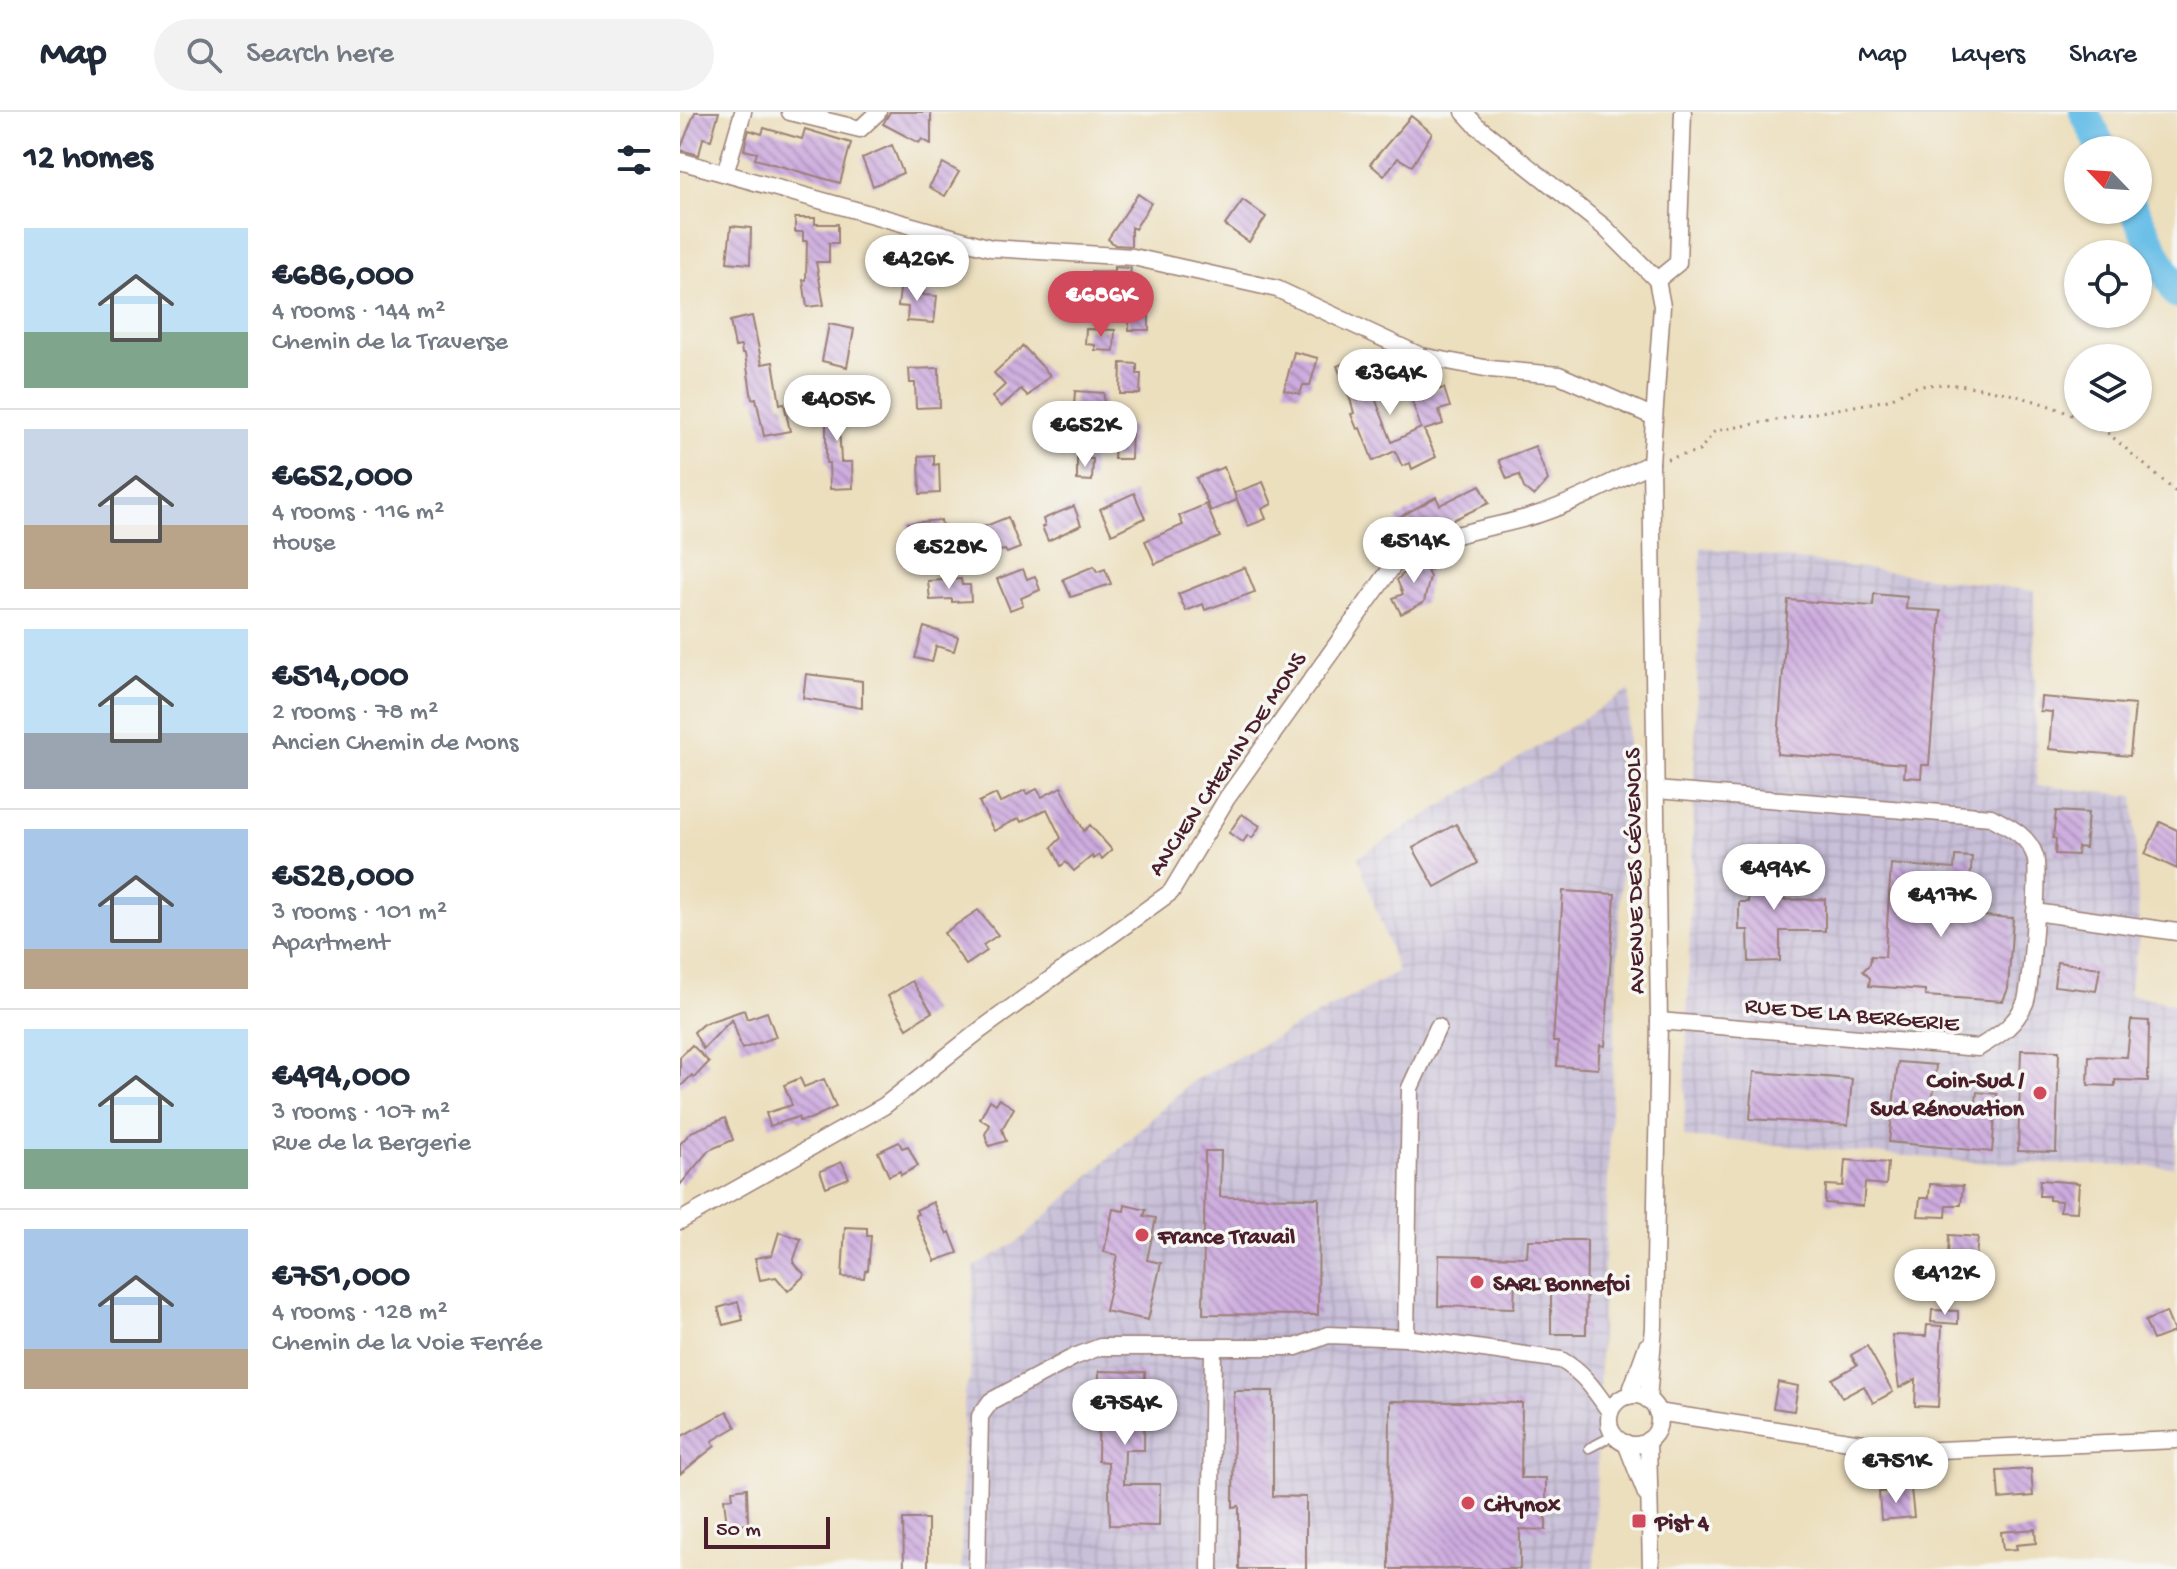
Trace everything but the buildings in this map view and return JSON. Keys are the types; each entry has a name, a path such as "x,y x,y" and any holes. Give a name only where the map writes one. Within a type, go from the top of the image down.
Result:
{"street":[{"path":"725,174 743,112"},
{"path":"790,112 860,129 878,112"},
{"path":"1464,112 1476,125 1604,227 1657,280 1678,263 1683,112"},
{"path":"680,161 991,248 1133,257 1277,289 1421,356 1490,369 1559,375 1652,416"},
{"name":"AVENUE DES CÉVENOLS","path":"1653,1406 1659,1021 1651,463 1662,306 1657,280"},
{"name":"ANCIEN CHEMIN DE MONS","path":"680,1221 884,1106 979,1031 1171,892 1227,798 1404,554 1540,514 1651,463"},
{"name":"RUE DE LA BERGERIE","path":"1656,790 1991,817 2020,833 2036,858 2035,912 2027,1000 2009,1029 1978,1048 1659,1021"},
{"path":"2035,912 2177,932"},
{"path":"1406,1338 1410,1088 1438,1027"},
{"name":"AVENUE DES CÉVENOLS","path":"1619,1403 1654,1326"},
{"path":"977,1569 980,1416 991,1401 1074,1357 1100,1347 1296,1347 1328,1335 1406,1338 1561,1360 1619,1403"},
{"path":"1210,1569 1213,1349"},
{"path":"1619,1403 1642,1396 1653,1406 1682,1418 1915,1451 2177,1440"},
{"path":"1619,1403 1610,1428 1620,1439 1649,1500"},
{"path":"1651,1569 1648,1440 1657,1427 1653,1406"},
{"path":"1620,1439 1634,1445 1648,1440"}],"lane":[{"path":"1589,1448 1620,1439"}],"path":[{"path":"1651,463 1699,451 1715,431 1888,400 1913,387 1955,385 2005,392 2064,411"},
{"path":"2105,432 2177,493"}],"shaded area":[{"path":"1701,547 2034,591 2037,785 2134,796 2139,938 2128,994 2177,1005 2174,1167 1988,1163 1684,1137"},
{"path":"1630,690 1600,1355 1594,1569 961,1569 964,1392 970,1379 974,1267 1019,1241 1191,1082 1398,972 1358,857"}],"waterway":[{"path":"2084,112 2096,136"},
{"path":"2141,224 2177,294"}],"place":[{"name":"Coin-Sud / Sud Rénovation","path":"2040,1093"},
{"name":"France Travail","path":"1142,1235"},
{"name":"SARL Bonnefoi","path":"1477,1282"},
{"name":"Citynox","path":"1468,1503"},
{"name":"Pist 4","path":"1639,1521"}]}
